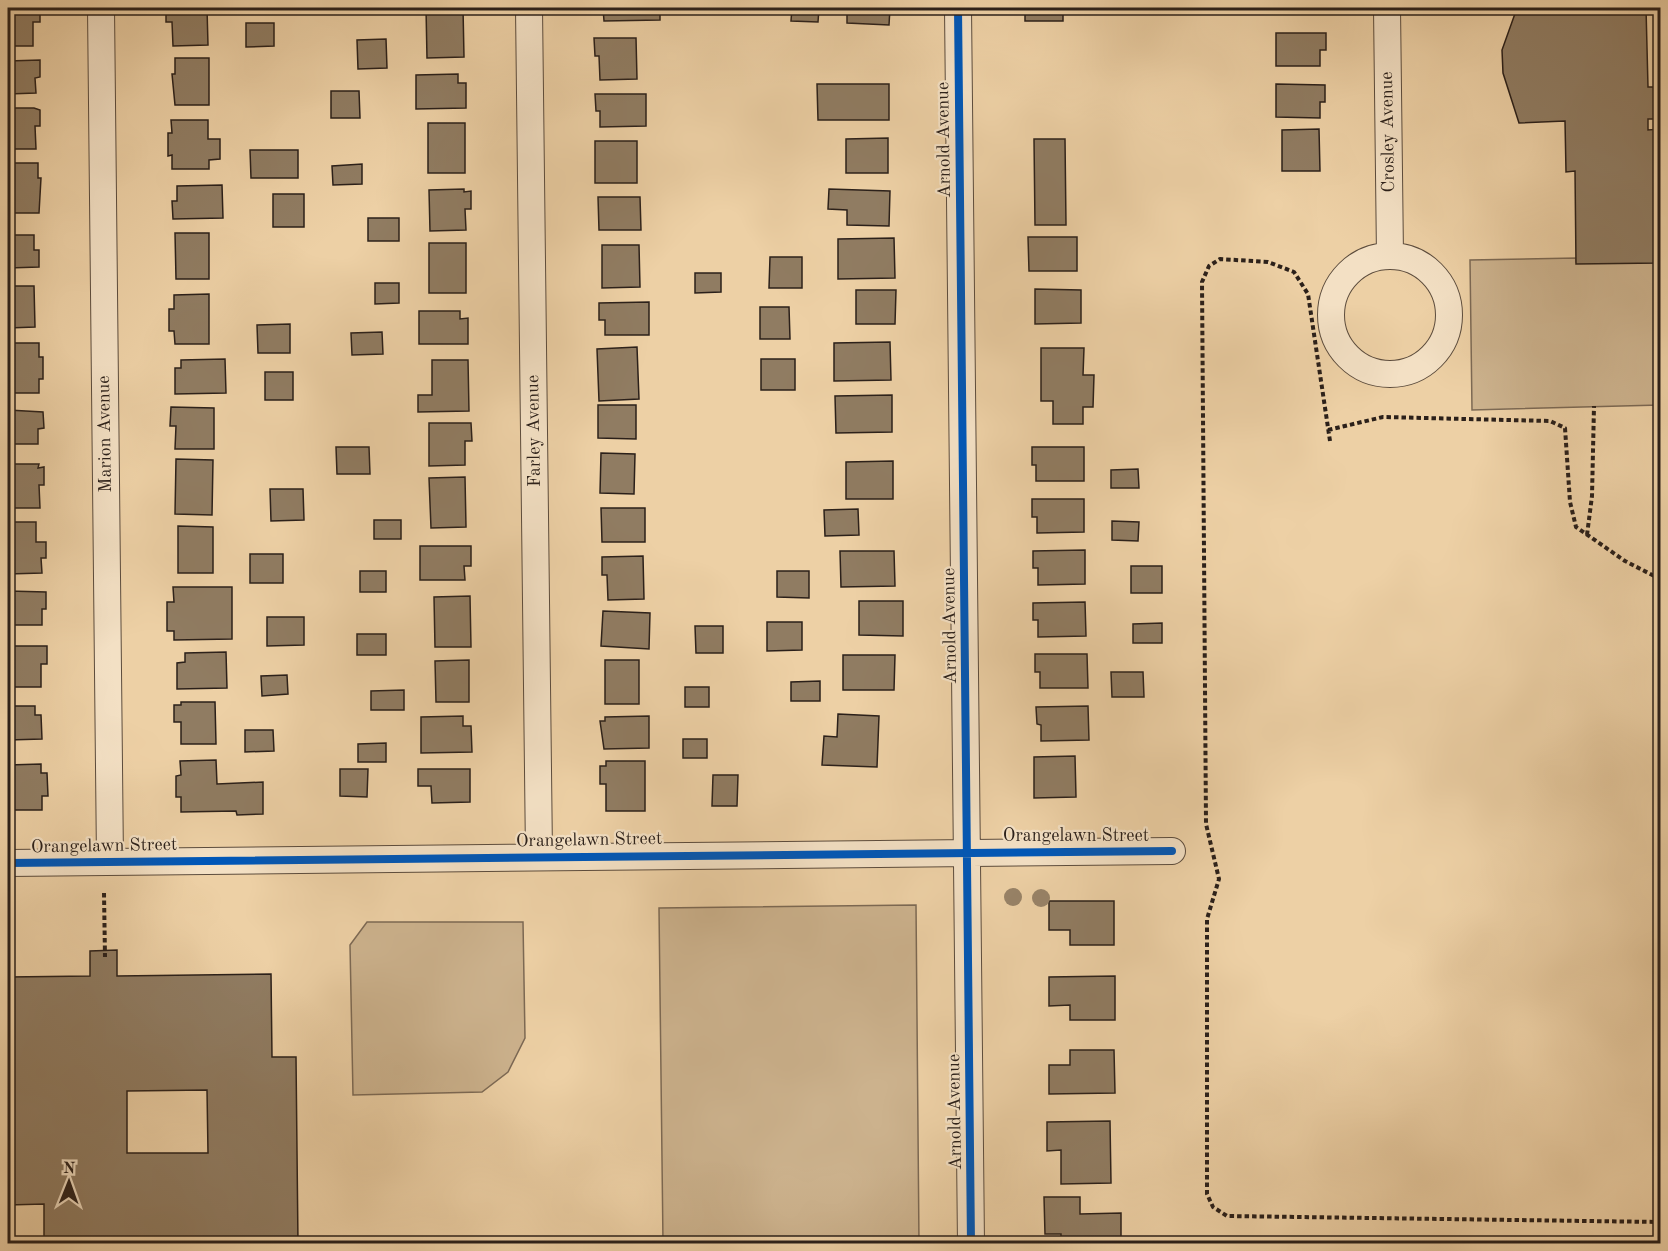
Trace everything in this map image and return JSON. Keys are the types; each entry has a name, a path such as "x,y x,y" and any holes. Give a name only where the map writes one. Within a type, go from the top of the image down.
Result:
{"street":[{"name":"Marion Avenue","path":"101,8 110,861"},
{"name":"Farley Avenue","path":"529,8 539,855"},
{"name":"Arnold Avenue","path":"958,8 971,1244"},
{"name":"Crosley Avenue","path":"1387,8 1390,255"},
{"path":"1390,255 1421,259 1445,291 1450,310 1448,330 1440,349 1425,364 1407,373 1387,375 1367,370 1350,359 1337,343 1331,324 1331,303 1339,284 1352,269 1370,259 1390,255"},
{"name":"Orangelawn Street","path":"8,863 539,855 1172,851"}],"path":[{"path":"1330,441 1308,294 1294,272 1268,262 1220,259 1209,266 1202,282 1206,824 1219,879 1207,919 1207,1194 1213,1207 1227,1216 1660,1222"},
{"path":"1587,535 1592,496 1594,406"},
{"path":"1328,430 1383,417 1550,421 1565,428 1570,502 1576,527 1625,561 1660,579"},
{"path":"104,892 105,957"}],"shaded area":[{"path":"1576,258 1576,262 1660,262 1660,405 1472,410 1470,260"},
{"path":"916,905 919,1243 663,1243 659,908"},
{"path":"367,922 523,922 525,1038 508,1072 482,1092 353,1095 350,945"}],"building":[{"path":"8,8 40,8 40,22 33,22 33,46 8,46"},
{"path":"166,8 207,8 208,45 173,46 172,22 166,22"},
{"path":"426,8 463,8 464,57 427,58"},
{"path":"603,8 660,8 660,20 604,21"},
{"path":"792,8 819,8 818,22 791,21"},
{"path":"847,8 890,8 889,25 847,23"},
{"path":"1025,8 1063,8 1063,21 1025,21"},
{"path":"1275,8 1320,8 1320,13 1275,12"},
{"path":"1517,8 1646,8 1648,87 1660,87 1660,119 1648,119 1648,130 1660,129 1660,263 1576,264 1575,171 1566,172 1565,121 1519,123 1503,73 1502,50"},
{"path":"246,23 274,23 274,46 246,47"},
{"path":"1276,33 1326,33 1326,50 1320,50 1320,66 1276,66"},
{"path":"594,38 636,38 637,79 600,80 599,56 595,56"},
{"path":"386,39 387,68 358,69 357,40"},
{"path":"175,58 209,58 209,105 175,105 172,74 175,74"},
{"path":"40,60 40,77 35,78 36,93 8,94 8,61"},
{"path":"458,74 458,83 466,83 466,108 416,109 416,75"},
{"path":"817,84 889,84 889,120 818,120"},
{"path":"1276,84 1325,85 1325,102 1320,102 1320,118 1276,117"},
{"path":"331,91 359,91 360,118 331,118"},
{"path":"595,94 646,94 646,126 600,127 600,111 596,111"},
{"path":"8,108 40,110 40,126 35,126 36,149 8,149"},
{"path":"171,120 208,120 208,139 220,139 220,159 209,160 209,169 172,169 172,155 168,156 168,133 172,133"},
{"path":"428,123 465,123 465,173 428,173"},
{"path":"1319,129 1320,171 1282,171 1282,130"},
{"path":"888,138 888,173 846,173 846,139"},
{"path":"1034,139 1065,139 1066,225 1035,225"},
{"path":"595,141 637,141 637,183 595,183"},
{"path":"250,150 298,150 298,178 251,178"},
{"path":"8,163 38,163 38,178 41,178 39,213 8,213"},
{"path":"362,164 362,184 333,185 332,166"},
{"path":"222,185 223,218 173,219 172,201 177,201 177,186"},
{"path":"464,189 464,192 471,191 471,209 465,209 466,230 430,231 429,190"},
{"path":"829,189 890,191 889,226 847,225 847,210 828,209"},
{"path":"273,194 304,194 304,227 273,227"},
{"path":"598,197 640,197 641,230 599,230"},
{"path":"368,218 399,218 399,241 368,241"},
{"path":"175,233 209,233 209,279 176,279"},
{"path":"8,235 34,235 34,250 39,250 39,267 8,268"},
{"path":"1028,237 1077,237 1077,271 1029,271"},
{"path":"894,238 895,278 838,279 838,239"},
{"path":"429,243 466,243 466,293 429,293"},
{"path":"602,245 639,245 640,287 602,288"},
{"path":"770,257 802,257 802,288 769,288"},
{"path":"695,273 721,273 721,292 695,293"},
{"path":"375,283 399,283 399,303 375,304"},
{"path":"8,286 34,286 35,327 8,328"},
{"path":"1035,289 1081,290 1081,323 1035,324"},
{"path":"856,290 896,290 895,324 856,324"},
{"path":"209,294 209,344 175,344 174,331 169,331 169,309 174,309 174,295"},
{"path":"649,302 649,335 605,335 605,320 599,320 599,303"},
{"path":"760,307 789,307 790,339 760,339"},
{"path":"419,311 460,311 460,319 468,318 468,344 419,344"},
{"path":"290,324 290,353 258,353 257,325"},
{"path":"382,332 383,354 352,355 351,333"},
{"path":"890,342 891,380 834,381 834,343"},
{"path":"8,343 39,343 39,357 43,357 43,379 39,379 39,393 8,393"},
{"path":"637,347 639,399 599,401 597,349"},
{"path":"1041,348 1084,348 1083,375 1094,375 1093,407 1083,407 1083,424 1053,424 1053,401 1041,401"},
{"path":"225,359 226,393 175,394 175,368 181,368 181,360"},
{"path":"761,359 795,359 795,390 761,390"},
{"path":"432,360 468,360 469,411 418,412 418,395 432,395"},
{"path":"265,372 293,372 293,400 265,400"},
{"path":"892,395 892,432 836,433 835,396"},
{"path":"598,405 636,405 636,439 598,438"},
{"path":"171,407 214,408 214,449 175,449 176,426 170,426"},
{"path":"8,410 43,412 44,428 38,429 38,444 8,444"},
{"path":"429,423 471,423 472,441 465,441 465,465 429,466"},
{"path":"336,447 369,447 370,474 337,474"},
{"path":"1032,447 1084,447 1084,481 1036,481 1036,465 1032,465"},
{"path":"601,453 635,454 634,494 600,493"},
{"path":"176,459 213,460 212,515 175,514"},
{"path":"893,461 893,499 846,499 846,462"},
{"path":"8,464 39,464 38,468 44,467 44,485 39,485 40,508 8,508"},
{"path":"1138,469 1139,488 1111,488 1111,470"},
{"path":"465,477 466,527 431,528 429,478"},
{"path":"270,489 303,489 304,520 271,521"},
{"path":"1032,499 1084,499 1084,532 1037,533 1037,517 1032,517"},
{"path":"601,508 645,508 645,542 602,542"},
{"path":"858,509 859,535 825,536 824,510"},
{"path":"374,520 401,520 401,539 374,539"},
{"path":"1112,521 1139,522 1138,541 1112,540"},
{"path":"8,522 36,522 36,542 46,542 46,558 41,558 42,573 8,574"},
{"path":"178,526 213,527 213,573 178,573"},
{"path":"420,546 471,546 471,566 464,566 465,580 420,580"},
{"path":"1085,550 1085,584 1038,585 1038,568 1033,568 1033,551"},
{"path":"840,551 894,551 895,586 841,587"},
{"path":"250,554 283,554 283,583 250,583"},
{"path":"643,556 644,599 608,600 607,575 602,575 602,557"},
{"path":"1131,566 1162,566 1162,593 1131,593"},
{"path":"360,571 386,571 386,592 360,592"},
{"path":"777,571 809,571 809,598 777,597"},
{"path":"173,587 232,587 232,639 174,640 174,631 167,631 167,602 174,602"},
{"path":"8,591 46,592 46,609 42,609 42,625 8,625"},
{"path":"470,596 471,647 435,647 434,597"},
{"path":"859,601 903,601 903,636 859,635"},
{"path":"1085,602 1086,636 1038,637 1038,620 1033,620 1033,603"},
{"path":"603,611 650,613 649,649 601,646"},
{"path":"267,617 304,617 304,645 267,646"},
{"path":"767,622 802,622 802,650 767,651"},
{"path":"1162,623 1162,643 1133,643 1133,624"},
{"path":"695,626 723,626 723,653 696,653"},
{"path":"357,634 386,634 386,655 357,655"},
{"path":"8,646 47,646 47,664 41,664 41,687 8,687"},
{"path":"226,652 227,688 177,689 177,663 185,662 185,653"},
{"path":"1035,654 1087,654 1088,688 1040,688 1040,672 1035,672"},
{"path":"843,655 895,655 894,690 843,690"},
{"path":"469,660 469,702 436,702 435,661"},
{"path":"605,660 639,660 639,704 605,704"},
{"path":"1111,672 1143,672 1144,697 1112,697"},
{"path":"287,675 288,694 262,696 261,676"},
{"path":"820,681 820,701 791,701 791,682"},
{"path":"685,687 709,687 709,707 685,707"},
{"path":"404,690 404,710 371,710 371,691"},
{"path":"181,702 215,702 216,744 181,744 181,722 174,722 174,705 181,705"},
{"path":"8,706 35,706 35,715 41,715 42,739 8,740"},
{"path":"1088,706 1089,740 1041,741 1041,725 1037,724 1036,707"},
{"path":"838,714 879,716 877,767 822,765 824,736 837,737"},
{"path":"463,716 463,726 471,726 472,752 421,753 421,717"},
{"path":"649,716 649,748 604,749 600,721 605,721 605,717"},
{"path":"245,730 273,730 274,751 245,752"},
{"path":"683,739 707,739 707,758 683,758"},
{"path":"386,743 386,762 358,762 358,744"},
{"path":"1075,756 1076,797 1034,798 1034,757"},
{"path":"216,760 217,784 263,782 263,814 237,815 236,811 181,812 181,797 176,797 176,776 181,775 180,761"},
{"path":"606,761 645,761 645,811 606,811 606,784 600,784 600,766 606,766"},
{"path":"41,764 41,773 47,773 48,796 42,796 42,810 8,810 8,765"},
{"path":"340,769 368,769 367,797 340,796"},
{"path":"418,769 470,769 470,802 432,803 431,786 418,786"},
{"path":"713,775 738,775 737,806 712,806"},
{"path":"1049,901 1114,901 1114,945 1070,945 1070,930 1049,930"},
{"path":"117,950 117,976 271,974 272,1057 296,1057 298,1244 44,1244 44,1204 8,1205 8,977 90,976 90,951","holes":["207,1090 208,1153 127,1153 127,1091"]},
{"path":"1115,976 1115,1020 1070,1020 1070,1005 1049,1006 1049,977"},
{"path":"1070,1050 1114,1050 1115,1093 1049,1094 1049,1065 1070,1065"},
{"path":"1110,1121 1111,1183 1061,1184 1061,1150 1047,1151 1047,1122"},
{"path":"1044,1197 1080,1197 1080,1214 1121,1213 1121,1244 1061,1244 1061,1234 1045,1234"}],"cycle path":[{"path":"958,8 971,1244"},
{"path":"8,863 1172,851"}]}
